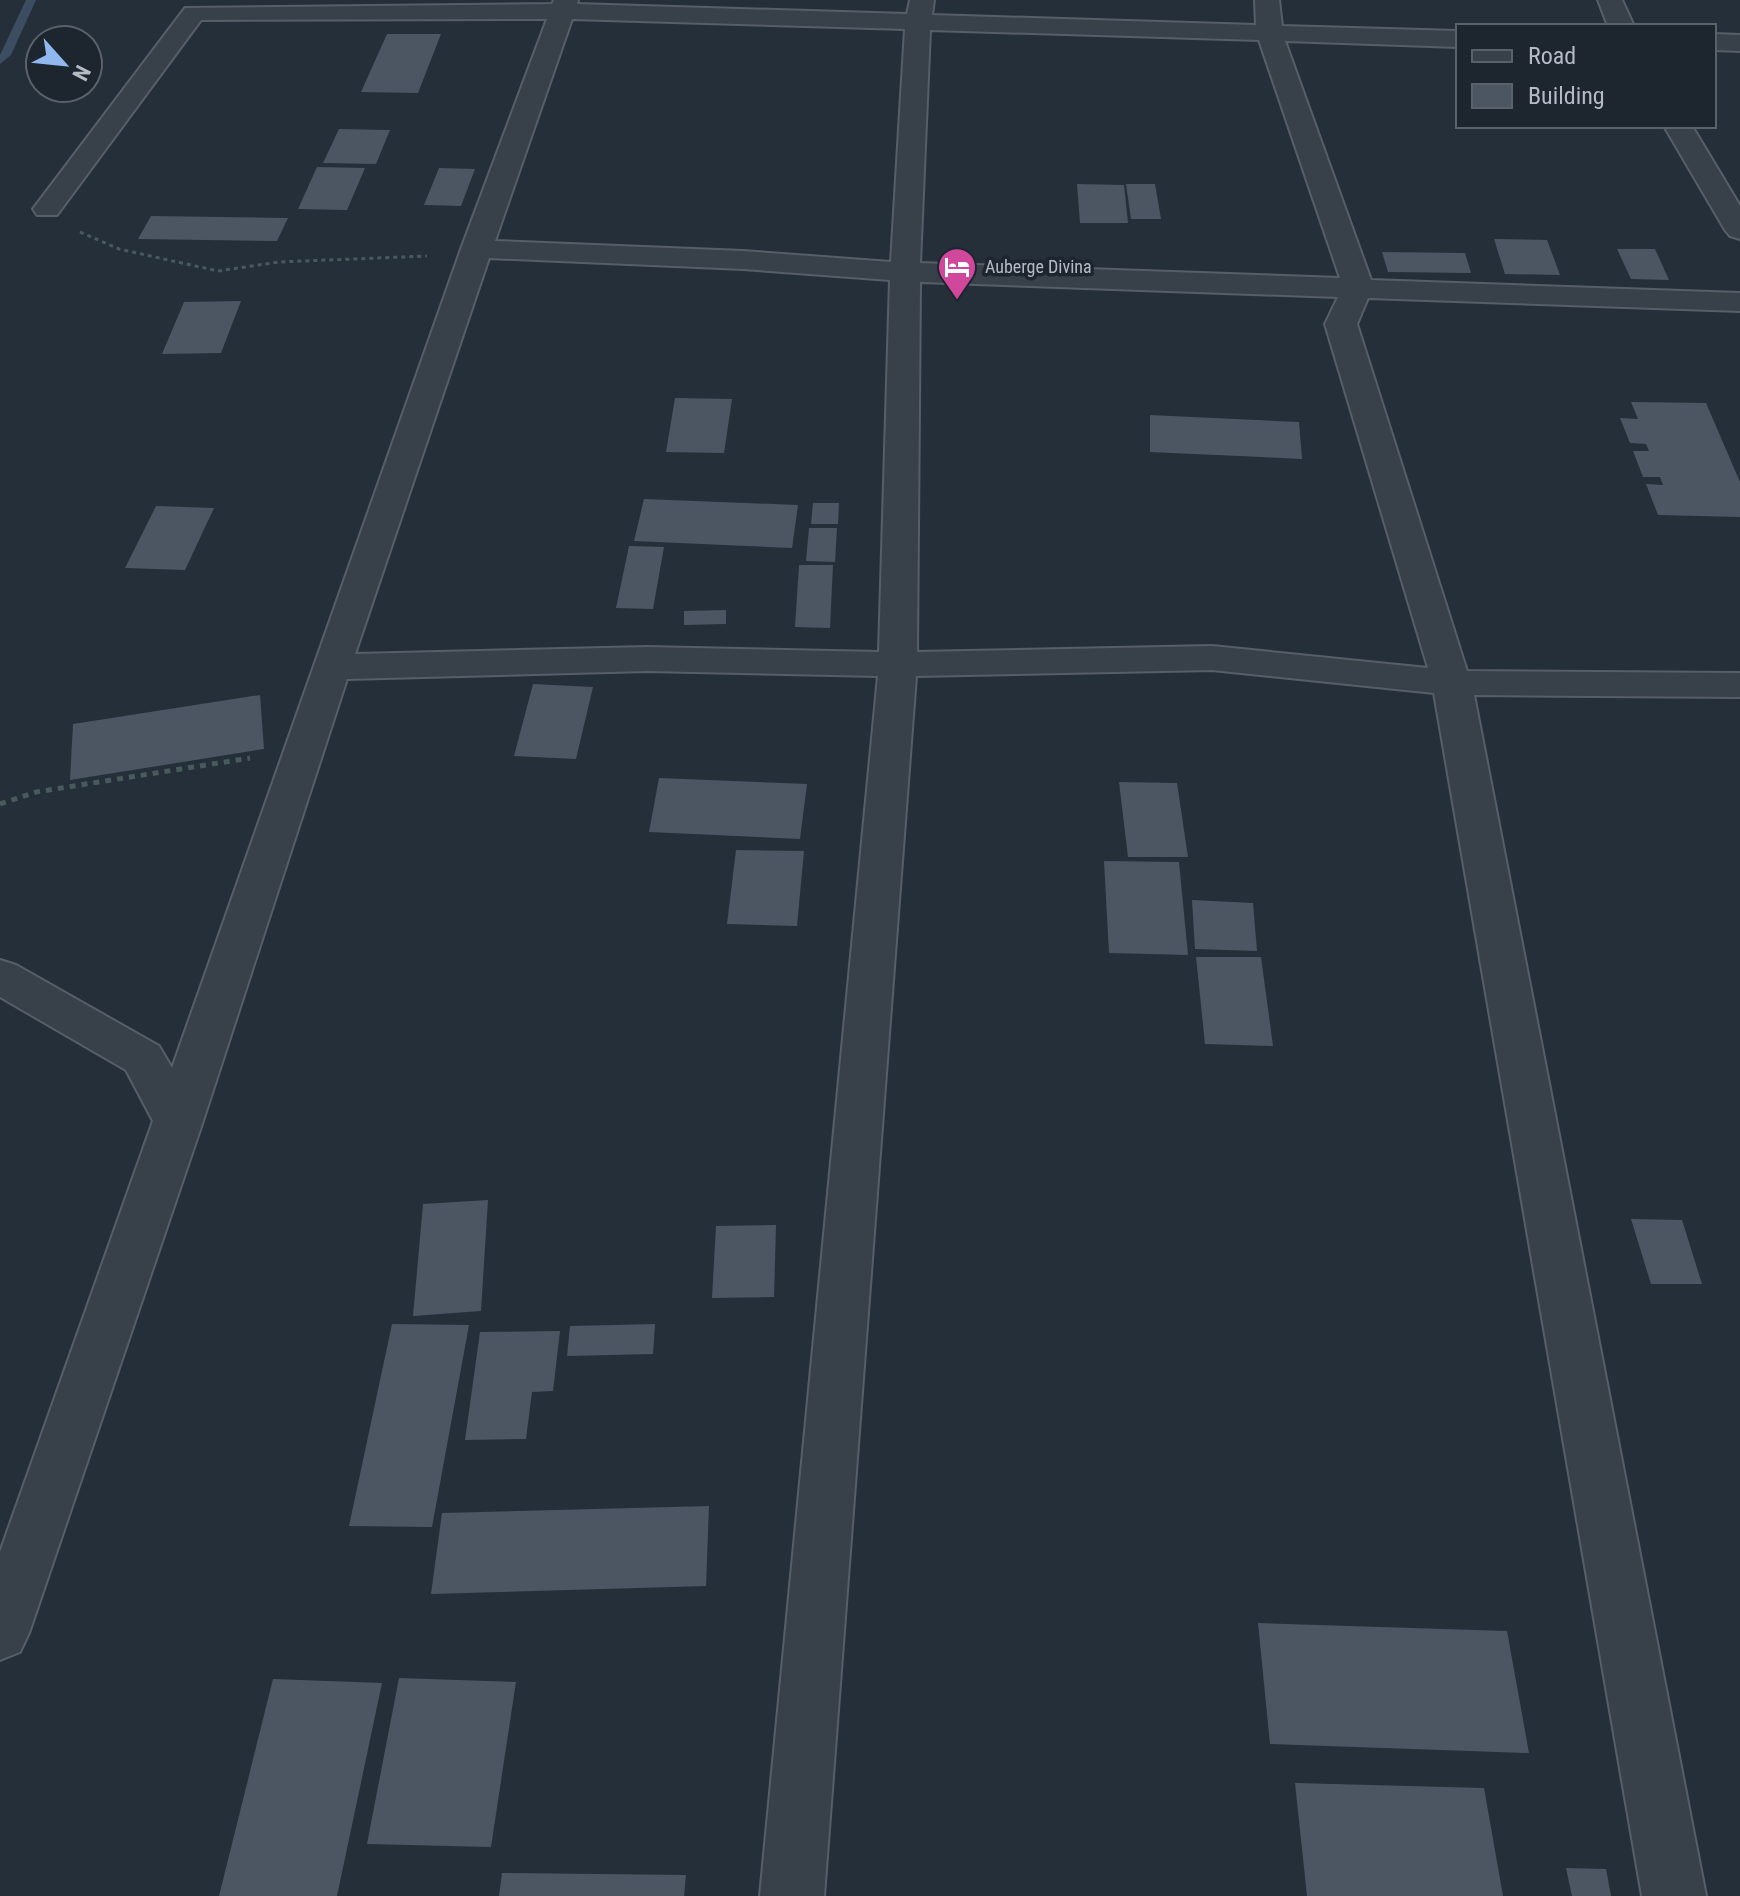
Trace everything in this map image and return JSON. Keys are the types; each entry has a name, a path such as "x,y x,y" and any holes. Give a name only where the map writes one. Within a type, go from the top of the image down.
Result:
{"street":[{"path":"1267,0 1270,36 1358,286 1341,324 1452,683 1674,1896"},
{"path":"1610,0 1620,24"},
{"path":"47,209 199,6 564,5 920,11 1270,36 1456,39"},
{"path":"0,1633 178,1124 331,667 564,5"},
{"path":"792,1896 898,664 905,272 920,11"},
{"path":"1716,42 1740,43"},
{"path":"1679,128 1740,230"},
{"path":"476,249 743,260 905,272 1740,302"},
{"path":"331,667 647,659 898,664 1212,658 1452,683 1740,685"},
{"path":"0,976 143,1058 178,1124"}],"path":[{"path":"47,209 76,230 119,249 218,271 279,262 421,257 476,249"},
{"path":"0,804 36,792 303,751"}],"building":[{"path":"387,34 441,34 418,93 361,92"},
{"path":"339,129 390,130 376,164 323,163"},
{"path":"317,167 365,168 347,210 298,209"},
{"path":"439,168 475,169 461,206 424,205"},
{"path":"1077,184 1124,185 1128,223 1080,223"},
{"path":"1126,184 1155,184 1161,219 1131,219"},
{"path":"151,216 288,218 277,241 138,239"},
{"path":"1494,239 1547,240 1560,275 1505,274"},
{"path":"1617,249 1655,249 1669,280 1631,279"},
{"path":"1382,252 1465,253 1471,273 1388,272"},
{"path":"241,301 221,353 162,354 184,302"},
{"path":"675,398 732,399 724,453 666,452"},
{"path":"1631,402 1706,403 1740,482 1740,517 1658,515 1646,484 1663,485 1660,477 1643,477 1633,451 1649,451 1646,444 1630,443 1620,418 1638,419"},
{"path":"1150,415 1299,422 1302,459 1150,452"},
{"path":"644,499 798,505 792,548 634,541"},
{"path":"813,503 839,503 838,524 811,524"},
{"path":"156,506 214,508 185,570 125,568"},
{"path":"809,528 837,528 835,562 806,561"},
{"path":"629,546 664,547 653,609 616,608"},
{"path":"799,565 833,565 830,628 795,627"},
{"path":"726,610 726,624 684,625 684,611"},
{"path":"533,684 593,687 576,759 514,756"},
{"path":"260,695 264,749 70,780 73,724"},
{"path":"659,778 807,784 800,839 649,832"},
{"path":"1119,782 1177,783 1188,857 1128,857"},
{"path":"736,850 804,851 797,926 727,924"},
{"path":"1104,861 1179,862 1188,955 1109,953"},
{"path":"1192,900 1253,903 1257,951 1195,949"},
{"path":"1196,957 1261,957 1273,1046 1205,1044"},
{"path":"488,1200 481,1311 413,1316 423,1204"},
{"path":"1631,1219 1682,1220 1702,1284 1651,1284"},
{"path":"776,1225 774,1297 712,1298 716,1226"},
{"path":"392,1324 469,1325 432,1527 349,1526"},
{"path":"655,1324 653,1354 567,1356 570,1326"},
{"path":"560,1331 553,1391 532,1392 526,1439 465,1440 480,1332"},
{"path":"709,1506 706,1586 431,1594 442,1513"},
{"path":"1258,1623 1507,1631 1529,1753 1270,1744"},
{"path":"399,1678 516,1682 491,1847 367,1844"},
{"path":"273,1679 382,1683 337,1896 219,1896"},
{"path":"1295,1783 1484,1788 1503,1896 1307,1896"},
{"path":"1566,1868 1606,1869 1611,1896 1572,1896"},
{"path":"502,1873 686,1875 684,1896 499,1896"}],"waterway":[{"path":"0,61 6,55 31,0"}],"place":[{"name":"Auberge Divina","path":"957,301"}]}
